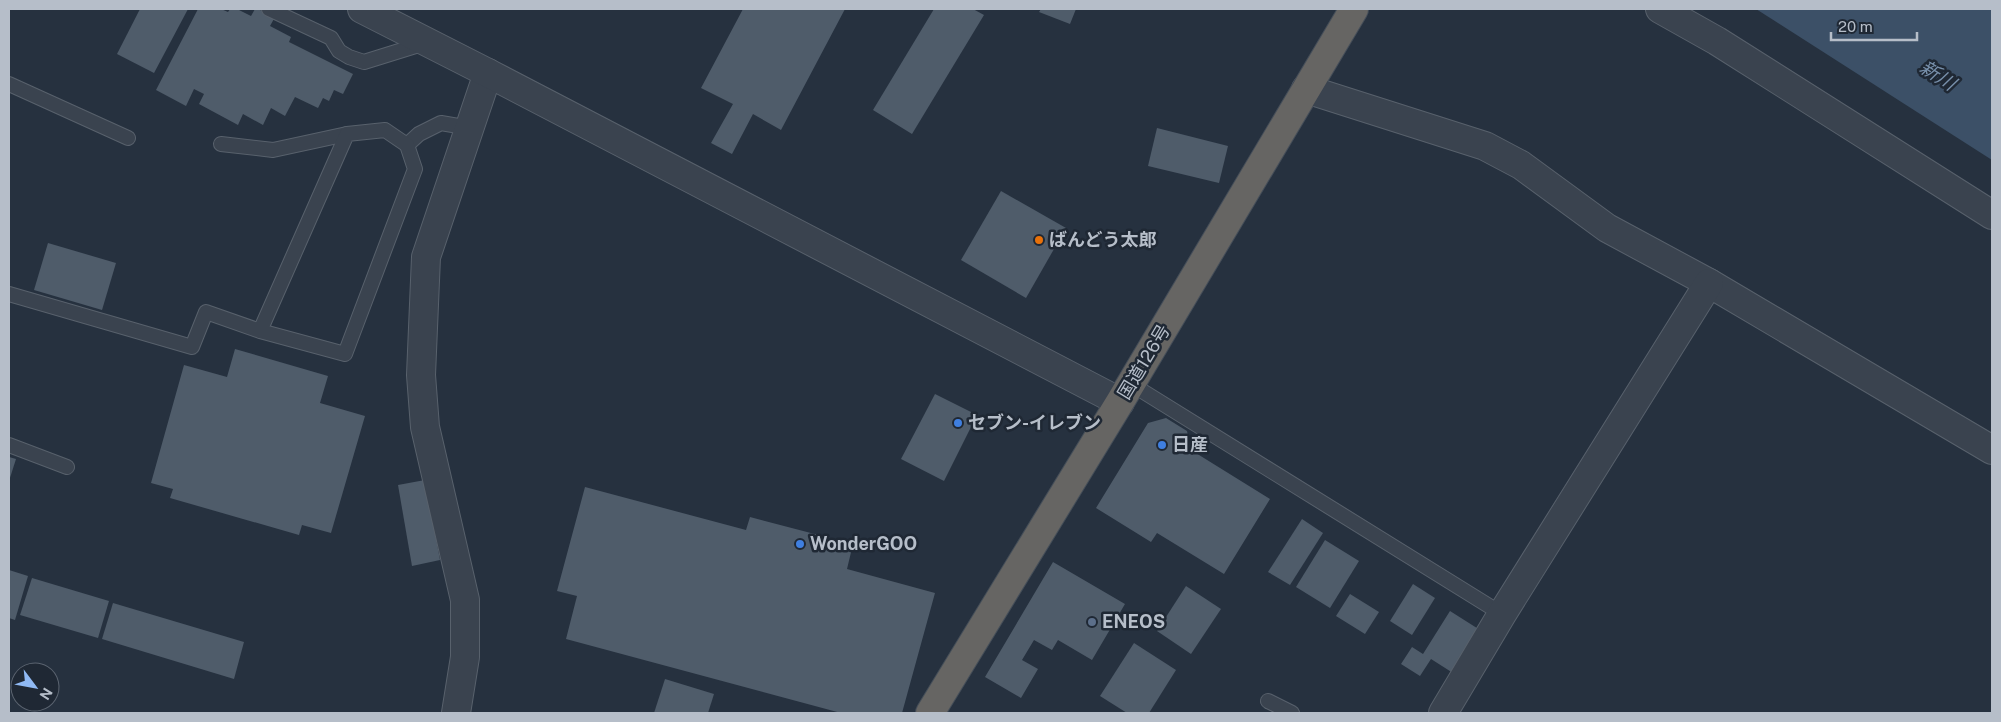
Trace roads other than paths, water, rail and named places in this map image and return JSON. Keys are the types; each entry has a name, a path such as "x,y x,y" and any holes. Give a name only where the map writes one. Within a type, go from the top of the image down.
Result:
{"highway":[{"name":"国道126号","path":"930,713 1125,393 1354,9"}],"street":[{"path":"362,9 1125,393"},
{"path":"1660,9 1717,41 1992,215"},
{"path":"456,713 465,657 465,600 425,427 421,376 426,257 488,73"},
{"path":"1306,88 1485,146 1521,165 1608,228 1709,283 1992,450"},
{"path":"1443,713 1502,614 1709,283"}],"lane":[{"path":"269,9 332,38 339,51 349,58 364,62 428,42"},
{"path":"9,84 128,138"},
{"path":"406,145 419,134 441,124 470,128"},
{"path":"9,294 192,347 206,312 260,331 346,354 415,169 406,145 384,130 347,134 273,150 221,144"},
{"path":"260,331 347,134"},
{"path":"1125,393 1502,614"},
{"path":"9,445 67,467"},
{"path":"1268,701 1292,713"}],"water":[{"name":"新川","path":"1756,9 1992,9 1992,160"}],"place":[{"name":"ばんどう太郎","path":"1039,240"},
{"name":"セブン-イレブン","path":"958,423"},
{"name":"日産","path":"1162,445"},
{"name":"WonderGOO","path":"800,544"},
{"name":"ENEOS","path":"1092,622"}]}
